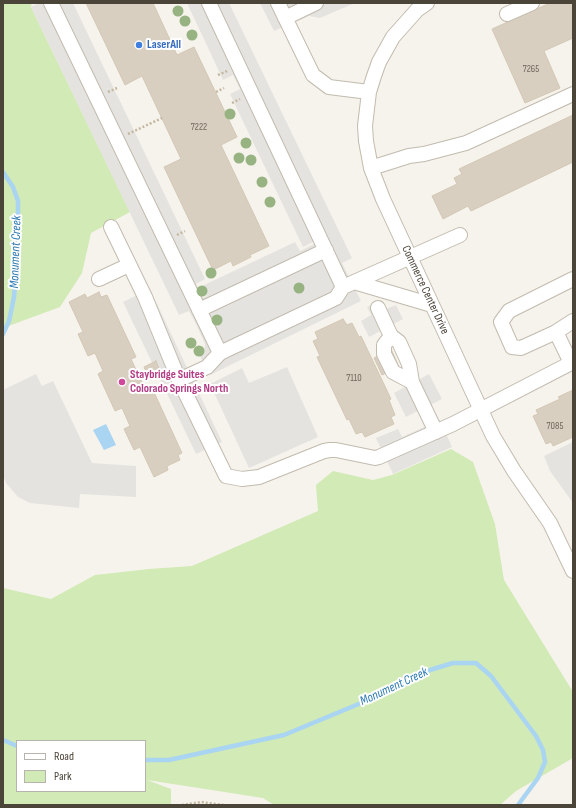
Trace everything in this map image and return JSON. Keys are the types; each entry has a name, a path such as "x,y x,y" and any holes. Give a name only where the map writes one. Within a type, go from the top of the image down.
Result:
{"street":[{"path":"51,3 220,353"},
{"path":"209,3 326,250 349,285 432,305"},
{"path":"278,3 313,75 329,87 369,92"},
{"path":"286,18 316,3"},
{"name":"Commerce Center Drive","path":"427,3 417,10 393,37 379,62 369,92 365,126 371,168 383,199 500,448 550,523 573,571"},
{"path":"507,14 532,3"},
{"path":"371,168 409,156 424,154 466,143 573,94"},
{"path":"111,227 145,297 179,380 226,476 242,479 259,477 330,450 375,458 379,457 481,410 572,362 556,332"},
{"path":"179,380 207,367 220,353 336,298 349,285 410,256 460,235"},
{"path":"199,310 326,250"},
{"path":"99,279 129,265"},
{"path":"573,279 509,311 501,322 512,347 521,348 556,332 573,321"},
{"path":"378,308 392,336 399,342 409,364 412,382 436,432"}],"path":[{"path":"216,92 224,88"},
{"path":"137,130 162,118"},
{"path":"182,805 201,802 224,805"}],"green space":[{"path":"3,3 32,3 31,7 130,212 91,233 82,273 60,307 3,328"},
{"path":"451,449 473,462 495,524 504,580 573,692 573,758 516,791 500,805 274,805 263,798 147,780 171,789 171,805 3,805 3,588 51,599 95,575 192,566 318,511 316,485 333,471 373,480 392,475"}],"shaded area":[{"path":"39,3 73,3 205,279 196,284 203,298 207,296 202,286 295,242 300,251 314,244 313,242 303,247 230,94 240,89 233,75 223,80 187,3 229,3 352,258 342,263 361,301 210,375 200,356 204,351 205,344 196,324 189,311 179,315 31,7"},
{"path":"260,3 355,3 320,18 309,16 274,31"},
{"path":"150,289 222,442 196,454 123,302"},
{"path":"381,300 386,309 396,305 403,319 369,337 361,321 371,315 367,307"},
{"path":"287,367 318,437 249,468 210,384 242,368 249,383"},
{"path":"36,374 42,386 53,381 92,463 136,466 136,497 80,494 79,508 30,503 18,497 6,483 3,475 3,390"},
{"path":"429,374 442,399 406,417 394,393"},
{"path":"440,420 452,447 393,474 376,438 398,429 402,437"},
{"path":"573,442 573,503 550,471 544,456"}],"water":[{"path":"106,424 116,445 104,450 93,430"}],"building":[{"path":"86,3 153,3 177,55 194,47 237,137 221,145 269,246 250,255 251,257 233,266 231,261 213,270 164,167 181,159 142,76 125,85"},
{"path":"550,3 573,3 573,38 544,51 560,88 525,103 492,29"},
{"path":"573,115 573,162 471,211 468,206 443,219 432,196 457,184 454,178 462,174 459,169"},
{"name":"Staybridge Suites Colorado Springs North","path":"99,292 101,297 107,295 136,357 131,359 147,393 153,390 182,453 178,455 180,460 167,466 168,470 154,477 140,447 134,450 124,429 130,426 122,408 115,411 98,374 103,371 95,353 88,356 78,334 83,332 69,302 85,294 87,298"},
{"path":"343,319 347,325 352,323 359,337 361,336 391,399 389,400 395,415 391,417 394,424 365,437 362,432 356,434 349,419 347,420 317,357 320,356 313,341 318,339 315,332"},
{"path":"391,349 399,367 382,375 374,358"},
{"name":"Staybridge Suites Colorado Springs North","path":"156,361 161,374 149,379 144,367"},
{"path":"573,390 573,437 553,446 551,442 546,444 533,416 538,414 536,410 560,399 558,397"}],"waterway":[{"name":"Monument Creek","path":"3,172 13,187 18,201 15,236 16,271 14,297 9,321 3,334"},
{"name":"Monument Creek","path":"146,760 169,760 284,735 390,691 430,670 453,663 476,663 491,676 536,736 543,750 545,762 538,778 518,805"},
{"name":"Monument Creek","path":"3,740 16,746"}],"place":[{"name":"LaserAll","path":"139,45"},
{"name":"Staybridge Suites Colorado Springs North","path":"122,382"}]}
